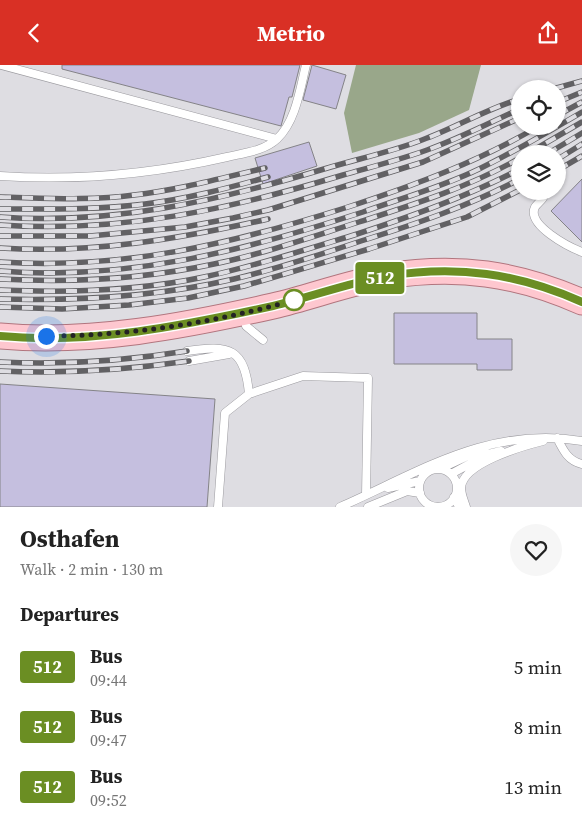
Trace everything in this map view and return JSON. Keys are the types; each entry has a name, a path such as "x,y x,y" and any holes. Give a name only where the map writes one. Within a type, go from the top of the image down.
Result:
{"main road":[{"path":"0,336 84,336 177,326 387,277 441,271 494,273 552,289 582,302"}],"lane":[{"path":"1,65 277,139"},
{"path":"0,176 89,178 171,168 264,147 277,139 293,113 306,65"},
{"path":"541,200 535,206 536,220 565,246 582,252"},
{"path":"243,312 246,327 263,340"},
{"path":"187,351 220,348 234,354 243,361 247,373 249,394"},
{"path":"189,361 234,354"},
{"path":"218,507 225,413 249,394 303,376 368,378 366,495"},
{"path":"340,507 476,447 498,442 557,438 582,441"},
{"path":"451,474 488,454 557,438"},
{"path":"557,438 573,462 582,464"},
{"path":"377,490 420,481 428,472 440,469 498,442"},
{"path":"466,507 461,488 464,479 470,472 511,449"},
{"path":"420,481 420,493 427,503 433,506 446,506 454,497 457,485 451,474 440,469"},
{"path":"368,507 406,491 420,493"},
{"path":"454,497 459,507"},
{"path":"419,507 427,503"}],"green space":[{"path":"356,65 481,65 469,110 419,133 352,153 344,113"}],"building":[{"path":"62,65 300,65 292,97 289,97 281,126 62,69"},
{"path":"312,65 346,75 336,109 303,100"},
{"path":"309,142 317,166 263,184 255,158"},
{"path":"582,179 582,242 551,211 562,200 566,200 566,196"},
{"path":"394,313 477,313 477,339 512,339 512,370 477,370 477,364 394,364"},
{"path":"0,384 215,399 207,507 0,507"}],"railway":[{"path":"566,85 582,81"},
{"path":"566,99 582,92"},
{"path":"0,217 42,219 124,214 204,200 284,181 398,148 511,102"},
{"path":"566,111 582,102"},
{"path":"0,271 47,273 139,267 184,260 274,239 363,212 451,181 505,156 582,112"},
{"path":"0,225 45,227 132,222 174,216 258,199 416,154 511,113"},
{"path":"0,236 90,236 185,227 233,218 268,210 423,162 511,122"},
{"path":"542,145 582,122"},
{"path":"562,145 582,133"},
{"path":"0,262 90,262 134,258 219,243 305,220 398,190 469,162 523,135"},
{"path":"566,154 582,144"},
{"path":"566,165 582,156"},
{"path":"0,279 108,279 188,269 232,260 287,245 421,201 481,178 511,163"},
{"path":"0,197 67,199 117,197 183,187 265,168"},
{"path":"0,290 103,290 179,282 223,273 397,221 459,197 511,174"},
{"path":"0,209 91,208 145,204 192,196 268,177"},
{"path":"0,299 118,297 176,290 234,279 266,271 422,221 462,206 511,184"},
{"path":"0,307 62,309 129,305 188,298 244,286 369,249 467,217 511,195"},
{"path":"0,248 68,249 101,247 168,239 268,219"},
{"path":"0,362 94,361 187,351"},
{"path":"0,371 95,371 189,361"}],"bus line":[{"name":"512","path":"0,336 84,336 177,326 275,305 387,277 441,271 494,273 552,289 582,302"}],"route":[{"path":"46,336 84,336 177,326 299,299 294,300"}]}
